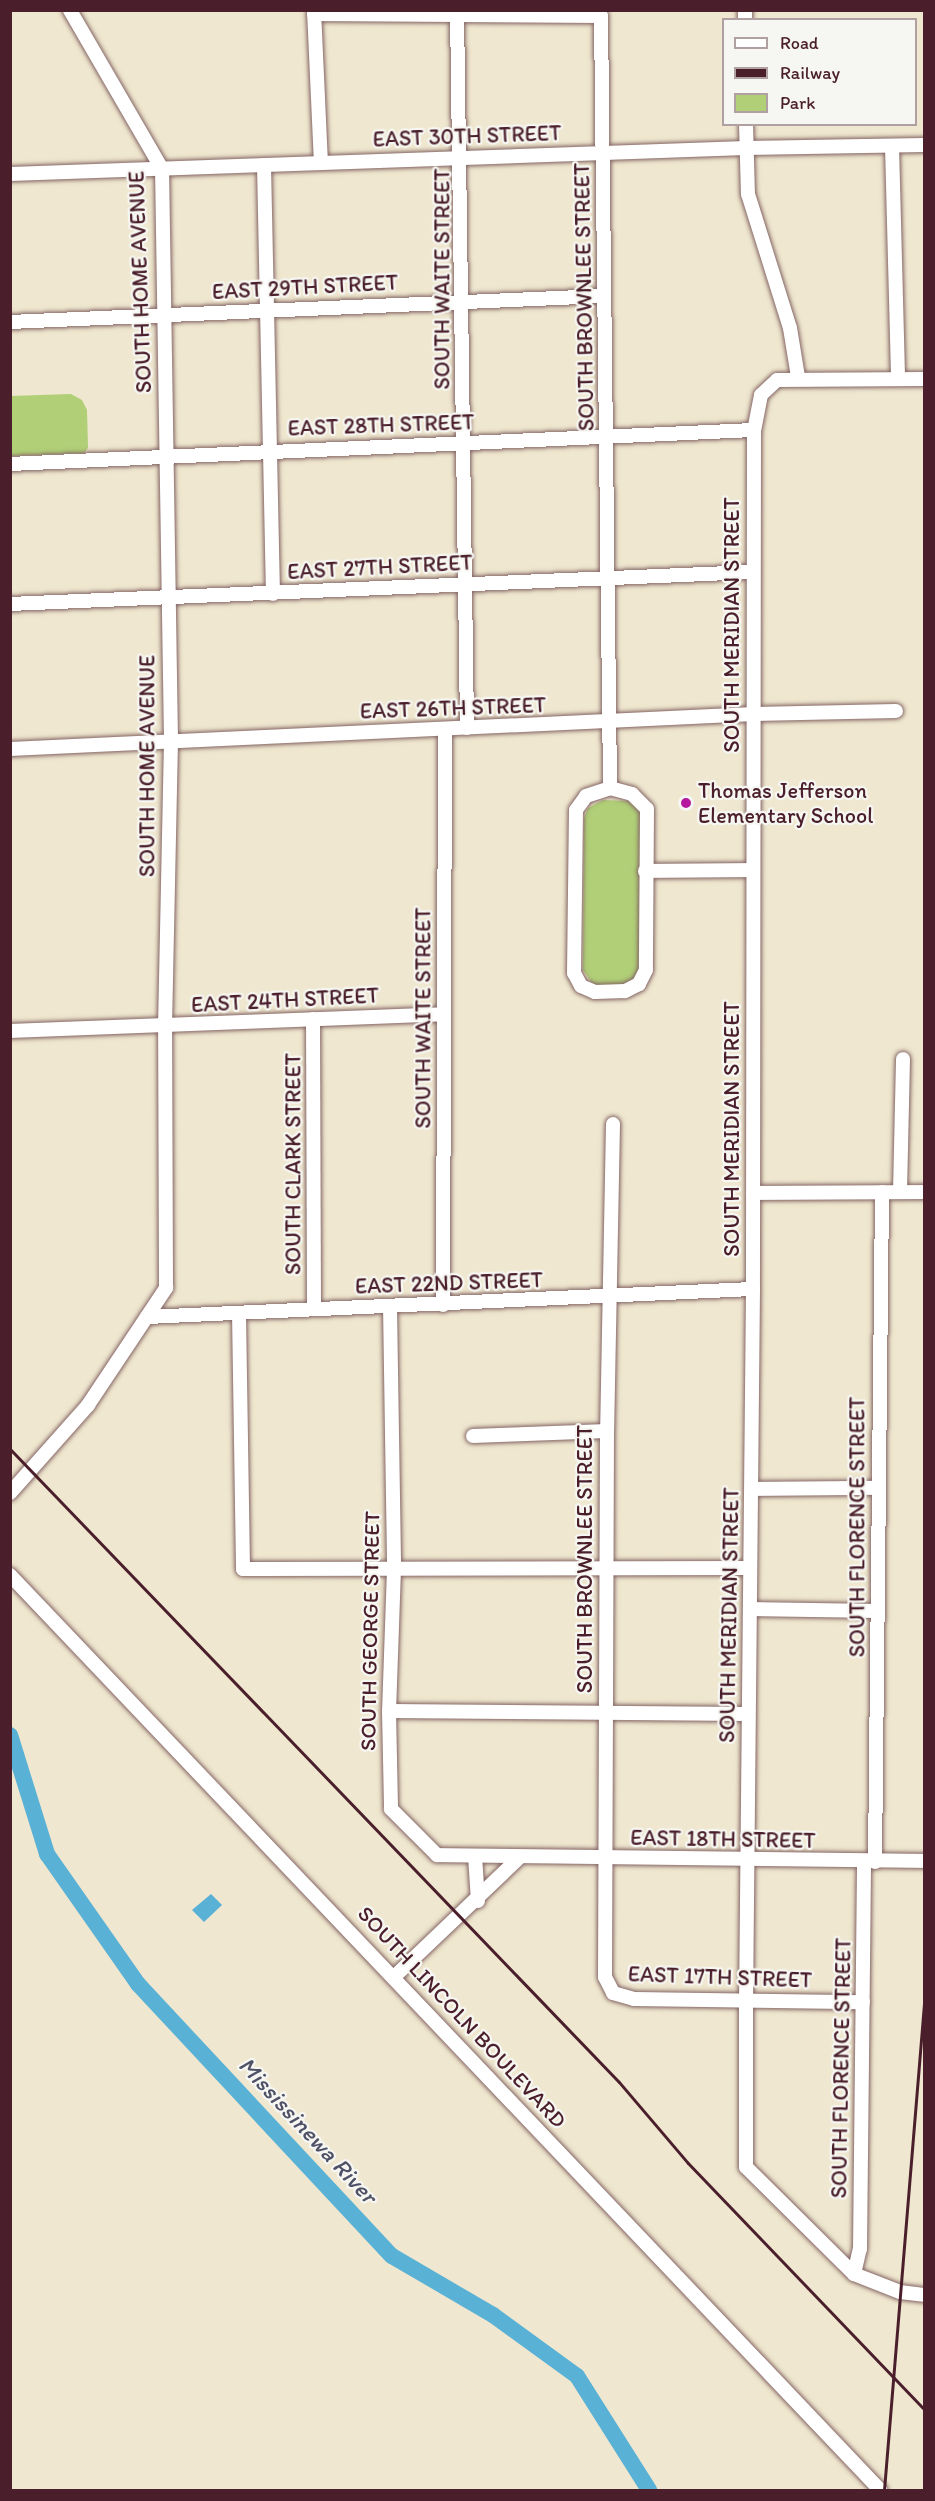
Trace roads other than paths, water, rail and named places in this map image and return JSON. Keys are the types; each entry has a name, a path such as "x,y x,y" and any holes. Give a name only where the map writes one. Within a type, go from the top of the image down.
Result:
{"street":[{"name":"SOUTH HOME AVENUE","path":"10,1493 88,1405 166,1288 165,1027 171,740 166,597 162,169 70,10"},
{"path":"321,162 314,12 457,11"},
{"name":"SOUTH BROWNLEE STREET","path":"457,11 601,16 602,296 608,438 606,578 610,788"},
{"name":"SOUTH WAITE STREET","path":"457,11 462,157 467,728"},
{"path":"746,126 748,194 790,328 798,377 924,379"},
{"path":"892,146 898,379"},
{"name":"EAST 30TH STREET","path":"10,174 746,148 924,146"},
{"path":"264,165 265,309 273,594"},
{"name":"EAST 29TH STREET","path":"10,322 602,296"},
{"name":"SOUTH MERIDIAN STREET","path":"798,377 777,380 761,395 754,430 752,572 754,714 753,1289 752,1489 747,1714 746,2167 854,2274"},
{"name":"EAST 28TH STREET","path":"10,464 754,430"},
{"name":"EAST 27TH STREET","path":"10,604 752,572"},
{"name":"EAST 26TH STREET","path":"10,749 171,740 610,724 754,714 896,711"},
{"name":"SOUTH WAITE STREET","path":"443,1305 445,730"},
{"path":"610,788 632,794 647,808 646,970 639,984 625,991 595,992 581,986 574,973 576,810 586,796 610,788"},
{"path":"645,870 752,870"},
{"name":"EAST 24TH STREET","path":"10,1031 165,1027 443,1014"},
{"name":"SOUTH CLARK STREET","path":"314,1020 314,1309"},
{"path":"900,1192 903,1059"},
{"name":"SOUTH BROWNLEE STREET","path":"613,1124 607,1431 608,1566 605,1714 605,1977 613,1993"},
{"name":"SOUTH FLORENCE STREET","path":"854,2274 860,2249 863,2002 878,1611 876,1488 882,1192"},
{"path":"753,1193 924,1192"},
{"name":"EAST 22ND STREET","path":"147,1317 753,1289"},
{"name":"SOUTH GEORGE STREET","path":"390,1306 394,1569 389,1711 391,1809 437,1855 520,1857"},
{"path":"239,1313 243,1569 608,1566 750,1569"},
{"path":"472,1436 607,1431"},
{"path":"752,1489 876,1488"},
{"name":"SOUTH LINCOLN BOULEVARD","path":"10,1575 395,1976 880,2490"},
{"path":"750,1609 878,1611"},
{"path":"389,1711 747,1714"},
{"path":"475,1856 478,1901"},
{"path":"395,1976 478,1901 520,1857"},
{"name":"EAST 18TH STREET","path":"520,1857 924,1861"},
{"name":"EAST 17TH STREET","path":"613,1993 634,1999 863,2002"},
{"path":"854,2274 900,2292 924,2295"}],"water":[{"path":"211,1894 222,1905 204,1922 192,1910"}],"waterway":[{"name":"Mississinewa River","path":"10,1735 47,1854 138,1984 392,2256 493,2315 577,2376 649,2490"}],"railway":[{"path":"10,1449 619,2082 688,2163 924,2409"},
{"path":"884,2490 924,2004"}],"place":[{"name":"Thomas Jefferson Elementary School","path":"686,803"}]}
